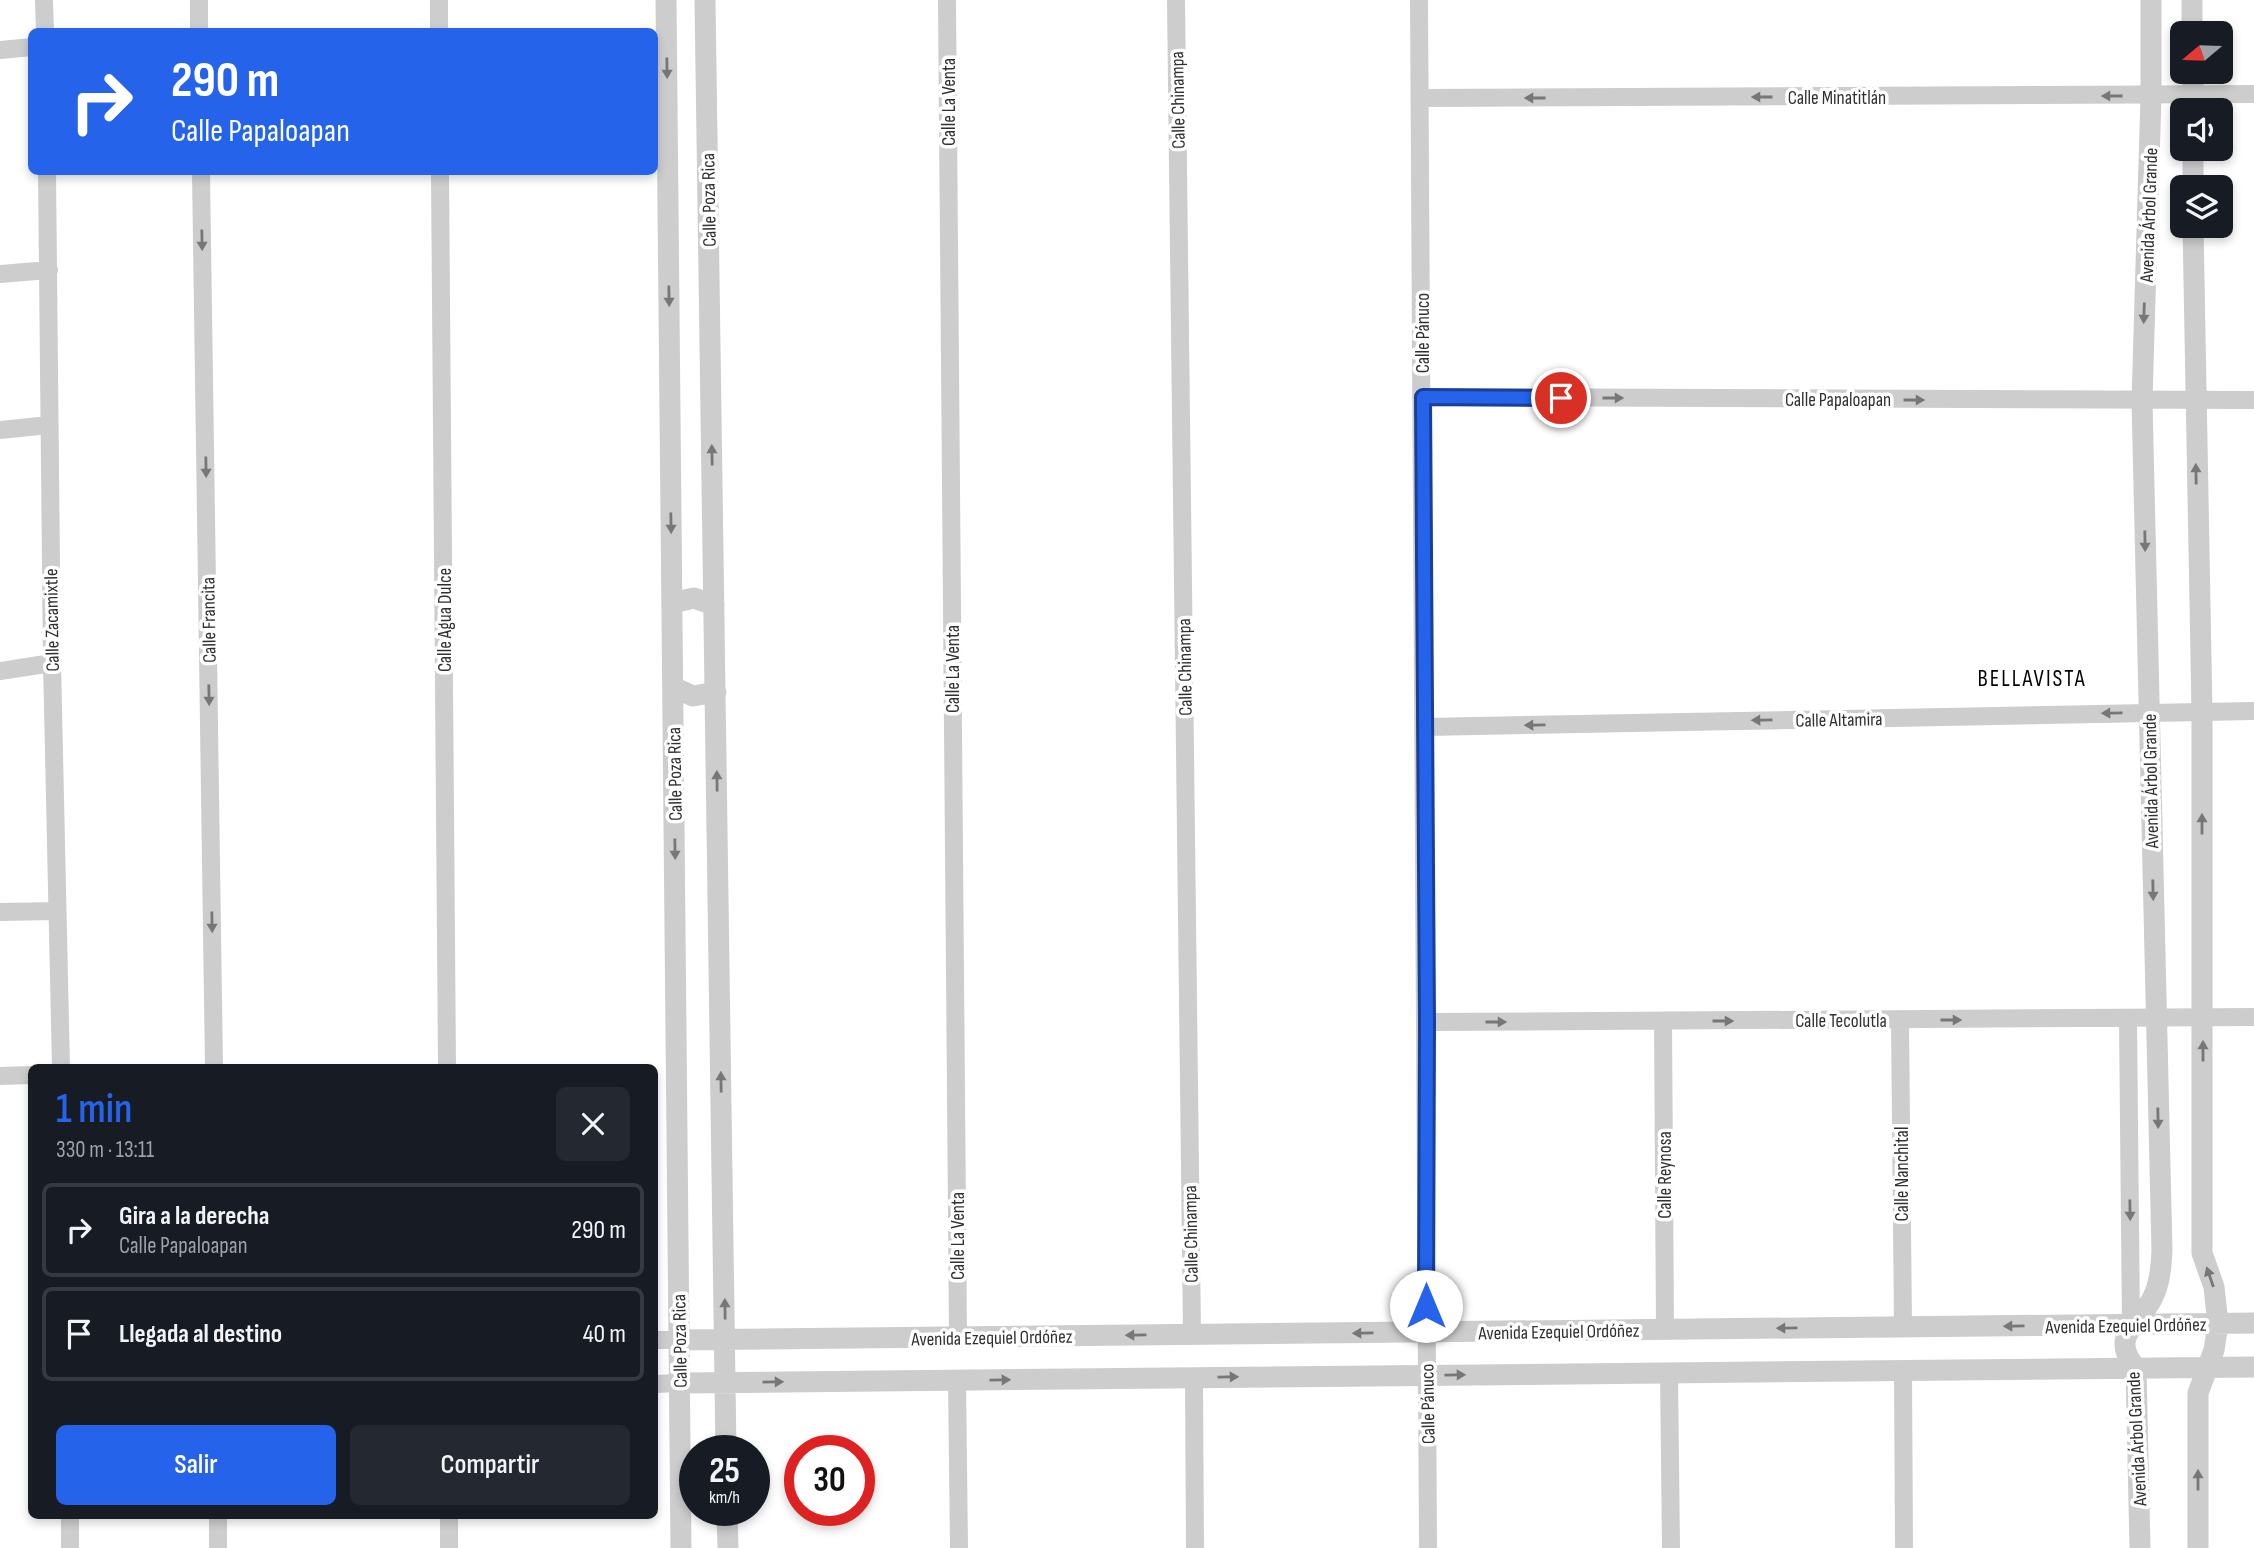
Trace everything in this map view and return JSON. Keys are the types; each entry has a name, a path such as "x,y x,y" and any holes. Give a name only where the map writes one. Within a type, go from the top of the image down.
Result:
{"street":[{"path":"44,0 45,28"},
{"path":"199,0 199,28"},
{"path":"439,0 439,28"},
{"name":"Calle Poza Rica","path":"666,0 681,1548"},
{"name":"Calle Poza Rica","path":"705,0 726,1435"},
{"name":"Calle La Venta","path":"947,0 958,1337"},
{"name":"Calle Chinampa","path":"1176,0 1192,1335"},
{"name":"Calle Pánuco","path":"1419,0 1428,1548"},
{"name":"Avenida Árbol Grande","path":"2140,1548 2136,1368 2126,1357 2124,1340 2131,1325 2142,1316 2154,1296 2160,1274 2142,401 2151,96 2151,0"},
{"path":"2192,0 2192,21"},
{"path":"0,50 28,47"},
{"name":"Calle Minatitlán","path":"2227,98 2254,94"},
{"name":"Calle Minatitlán","path":"1420,98 2151,96 2170,99"},
{"name":"Calle Zacamixtle","path":"47,175 52,663 61,1064"},
{"name":"Calle Francita","path":"201,175 215,1064"},
{"name":"Calle Agua Dulce","path":"440,175 447,1064"},
{"path":"2193,238 2194,401 2202,712 2202,1253 2214,1287 2218,1324 2214,1350 2198,1393 2199,1548"},
{"path":"0,274 49,270"},
{"name":"Calle Papaloapan","path":"1423,397 2254,400"},
{"path":"0,430 49,425"},
{"path":"672,603 694,598 714,605"},
{"path":"0,671 52,663"},
{"path":"673,687 693,696 716,692"},
{"name":"Calle Altamira","path":"1425,727 2254,711"},
{"path":"0,912 57,911"},
{"name":"Calle Tecolutla","path":"1427,1022 2254,1017"},
{"path":"2128,1019 2131,1325"},
{"name":"Calle Nanchital","path":"1900,1020 1903,1327"},
{"name":"Calle Reynosa","path":"1663,1021 1665,1329"},
{"path":"0,1076 28,1075"},
{"name":"Avenida Ezequiel Ordóñez","path":"658,1340 2254,1323"},
{"path":"658,1384 2254,1367"},
{"path":"1903,1371 1904,1548"},
{"path":"1669,1372 1671,1548"},
{"path":"1194,1378 1195,1548"},
{"path":"957,1380 959,1548"},
{"path":"69,1519 70,1548"},
{"path":"218,1519 218,1548"},
{"path":"449,1519 449,1548"},
{"path":"727,1526 728,1548"}],"district":[{"name":"BELLAVISTA","path":"2032,678"}],"route":[{"path":"1426,1306 1423,397 1561,398"}]}
